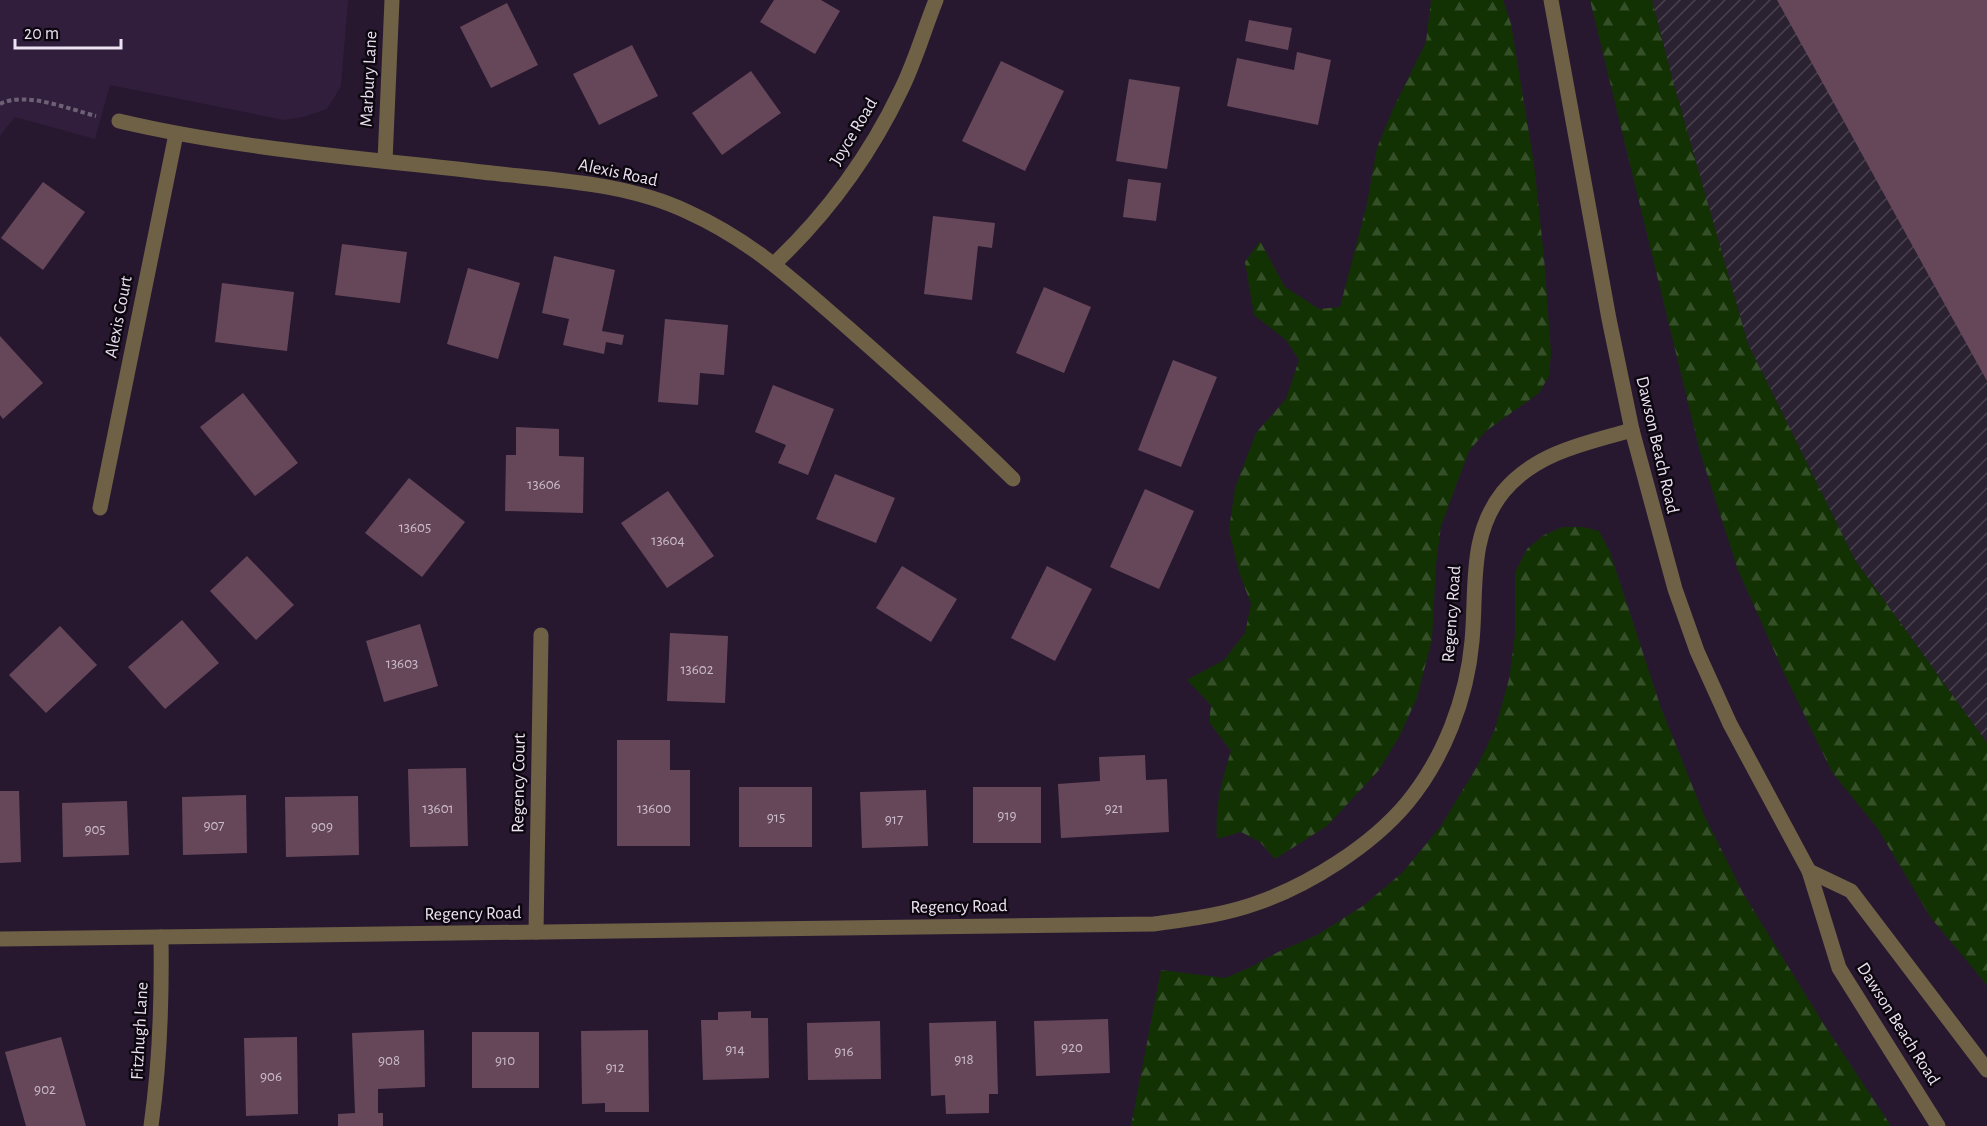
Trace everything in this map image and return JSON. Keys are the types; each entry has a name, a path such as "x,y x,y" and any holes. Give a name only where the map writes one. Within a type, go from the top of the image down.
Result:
{"street":[{"name":"Marbury Lane","path":"385,161 392,0"},
{"name":"Joyce Road","path":"774,264 836,198 872,145 902,88 936,0"},
{"name":"Dawson Beach Road","path":"1551,0 1609,319 1632,430 1675,589 1697,651 1730,724 1809,871 1839,968 1938,1126"},
{"name":"Alexis Road","path":"119,121 176,134 277,150 577,183 633,192 687,211 737,237 774,264 940,408 1013,479"},
{"name":"Alexis Court","path":"100,508 176,134"},
{"name":"Regency Road","path":"0,939 1154,924 1204,918 1256,904 1296,887 1336,864 1374,834 1406,803 1429,771 1450,730 1460,704 1472,641 1476,555 1482,531 1503,493 1530,466 1554,454 1577,445 1632,430"},
{"name":"Regency Court","path":"536,932 541,635"},
{"name":"Dawson Beach Road","path":"1809,871 1851,891 1987,1070"},
{"name":"Fitzhugh Lane","path":"151,1126 157,1085 162,1013 161,937"}],"path":[{"path":"0,104 7,100 18,99 36,101 119,121"}],"shaded area":[{"path":"0,0 348,0 341,86 327,109 303,117 284,120 110,85 95,139 15,117 0,136"},
{"path":"1652,0 1987,0 1987,743 1855,560 1748,344"}],"green space":[{"path":"1431,0 1503,0 1511,24 1534,164 1551,353 1549,376 1539,393 1486,431 1469,451 1441,526 1436,564 1432,639 1417,698 1399,737 1379,770 1327,826 1275,859 1260,842 1241,832 1217,839 1220,795 1231,751 1209,722 1211,705 1187,680 1224,660 1245,633 1251,604 1239,572 1229,530 1235,488 1256,433 1286,399 1299,360 1286,340 1254,315 1245,262 1260,241 1285,287 1319,309 1340,307 1367,204 1377,148 1393,109 1426,42"},
{"path":"1590,0 1652,0 1748,344 1855,560 1987,743 1987,985 1931,918 1878,829 1832,772 1738,570 1700,452"},
{"path":"1563,527 1583,527 1599,531 1610,552 1661,708 1704,815 1743,893 1823,1023 1891,1126 1131,1126 1161,970 1225,978 1317,935 1363,906 1403,872 1441,826 1478,765 1495,729 1509,679 1515,635 1515,572 1527,549 1544,535"}],"building":[{"path":"774,0 821,0 840,11 815,54 760,22"},
{"path":"1777,0 1987,0 1987,381"},
{"path":"507,3 538,65 491,88 460,27"},
{"path":"1249,20 1292,28 1288,50 1245,41"},
{"path":"632,45 658,96 599,125 573,74"},
{"path":"1297,52 1331,60 1318,125 1227,106 1237,58 1294,70"},
{"path":"1001,61 1064,91 1025,171 962,141"},
{"path":"751,71 781,113 722,155 692,113"},
{"path":"1129,79 1180,87 1167,169 1116,161"},
{"path":"1128,179 1161,183 1156,221 1123,217"},
{"path":"43,182 85,212 43,270 1,238"},
{"path":"933,216 995,223 992,248 978,246 972,300 924,294"},
{"path":"342,244 407,252 400,303 335,295"},
{"path":"554,256 615,270 602,331 624,335 622,345 606,342 604,354 563,345 569,319 542,313"},
{"path":"468,268 520,283 498,359 447,344"},
{"path":"222,283 294,292 287,351 215,342"},
{"path":"1044,287 1091,307 1064,373 1016,353"},
{"path":"665,319 728,325 724,375 700,373 698,405 658,402"},
{"path":"0,336 43,383 3,419 0,415"},
{"path":"1173,360 1217,377 1181,467 1138,450"},
{"path":"773,385 834,409 808,475 778,463 786,445 755,432"},
{"path":"243,393 298,463 255,496 200,427"},
{"path":"516,427 559,429 559,456 584,457 583,513 505,511 506,455 516,455"},
{"path":"835,474 895,498 876,543 816,519"},
{"path":"409,478 465,522 422,577 365,533"},
{"path":"1145,489 1194,511 1159,589 1110,567"},
{"path":"668,491 714,556 667,588 621,523"},
{"path":"247,556 294,605 256,640 210,591"},
{"path":"902,566 957,599 931,642 876,608"},
{"path":"1047,566 1092,589 1055,661 1011,638"},
{"path":"182,620 219,663 165,709 128,667"},
{"path":"420,624 438,686 384,702 366,641"},
{"path":"60,626 97,665 46,713 9,675"},
{"path":"670,633 728,636 725,703 667,701"},
{"path":"617,740 670,740 670,770 690,770 690,846 617,846"},
{"path":"1145,755 1146,780 1167,779 1169,832 1061,838 1058,784 1100,781 1099,757"},
{"path":"466,768 468,846 410,847 408,769"},
{"path":"739,787 812,787 812,847 739,847"},
{"path":"973,787 1041,787 1041,843 973,843"},
{"path":"926,790 928,846 862,848 860,792"},
{"path":"0,791 19,791 21,862 0,863"},
{"path":"246,795 247,853 183,855 182,797"},
{"path":"358,796 359,855 286,857 285,797"},
{"path":"127,801 129,855 63,857 62,803"},
{"path":"751,1011 751,1018 768,1018 769,1078 703,1080 701,1020 718,1020 718,1012"},
{"path":"1108,1019 1110,1073 1036,1076 1034,1021"},
{"path":"880,1021 881,1079 808,1080 807,1023"},
{"path":"996,1021 998,1094 989,1094 989,1113 946,1114 945,1095 931,1096 929,1023"},
{"path":"424,1030 425,1087 378,1089 378,1113 383,1113 383,1126 338,1126 338,1114 355,1113 352,1033"},
{"path":"648,1030 649,1112 605,1112 605,1103 582,1104 581,1031"},
{"path":"472,1032 539,1032 539,1088 472,1088"},
{"path":"61,1037 86,1126 26,1126 5,1052"},
{"path":"297,1037 298,1114 246,1116 244,1038"}]}
